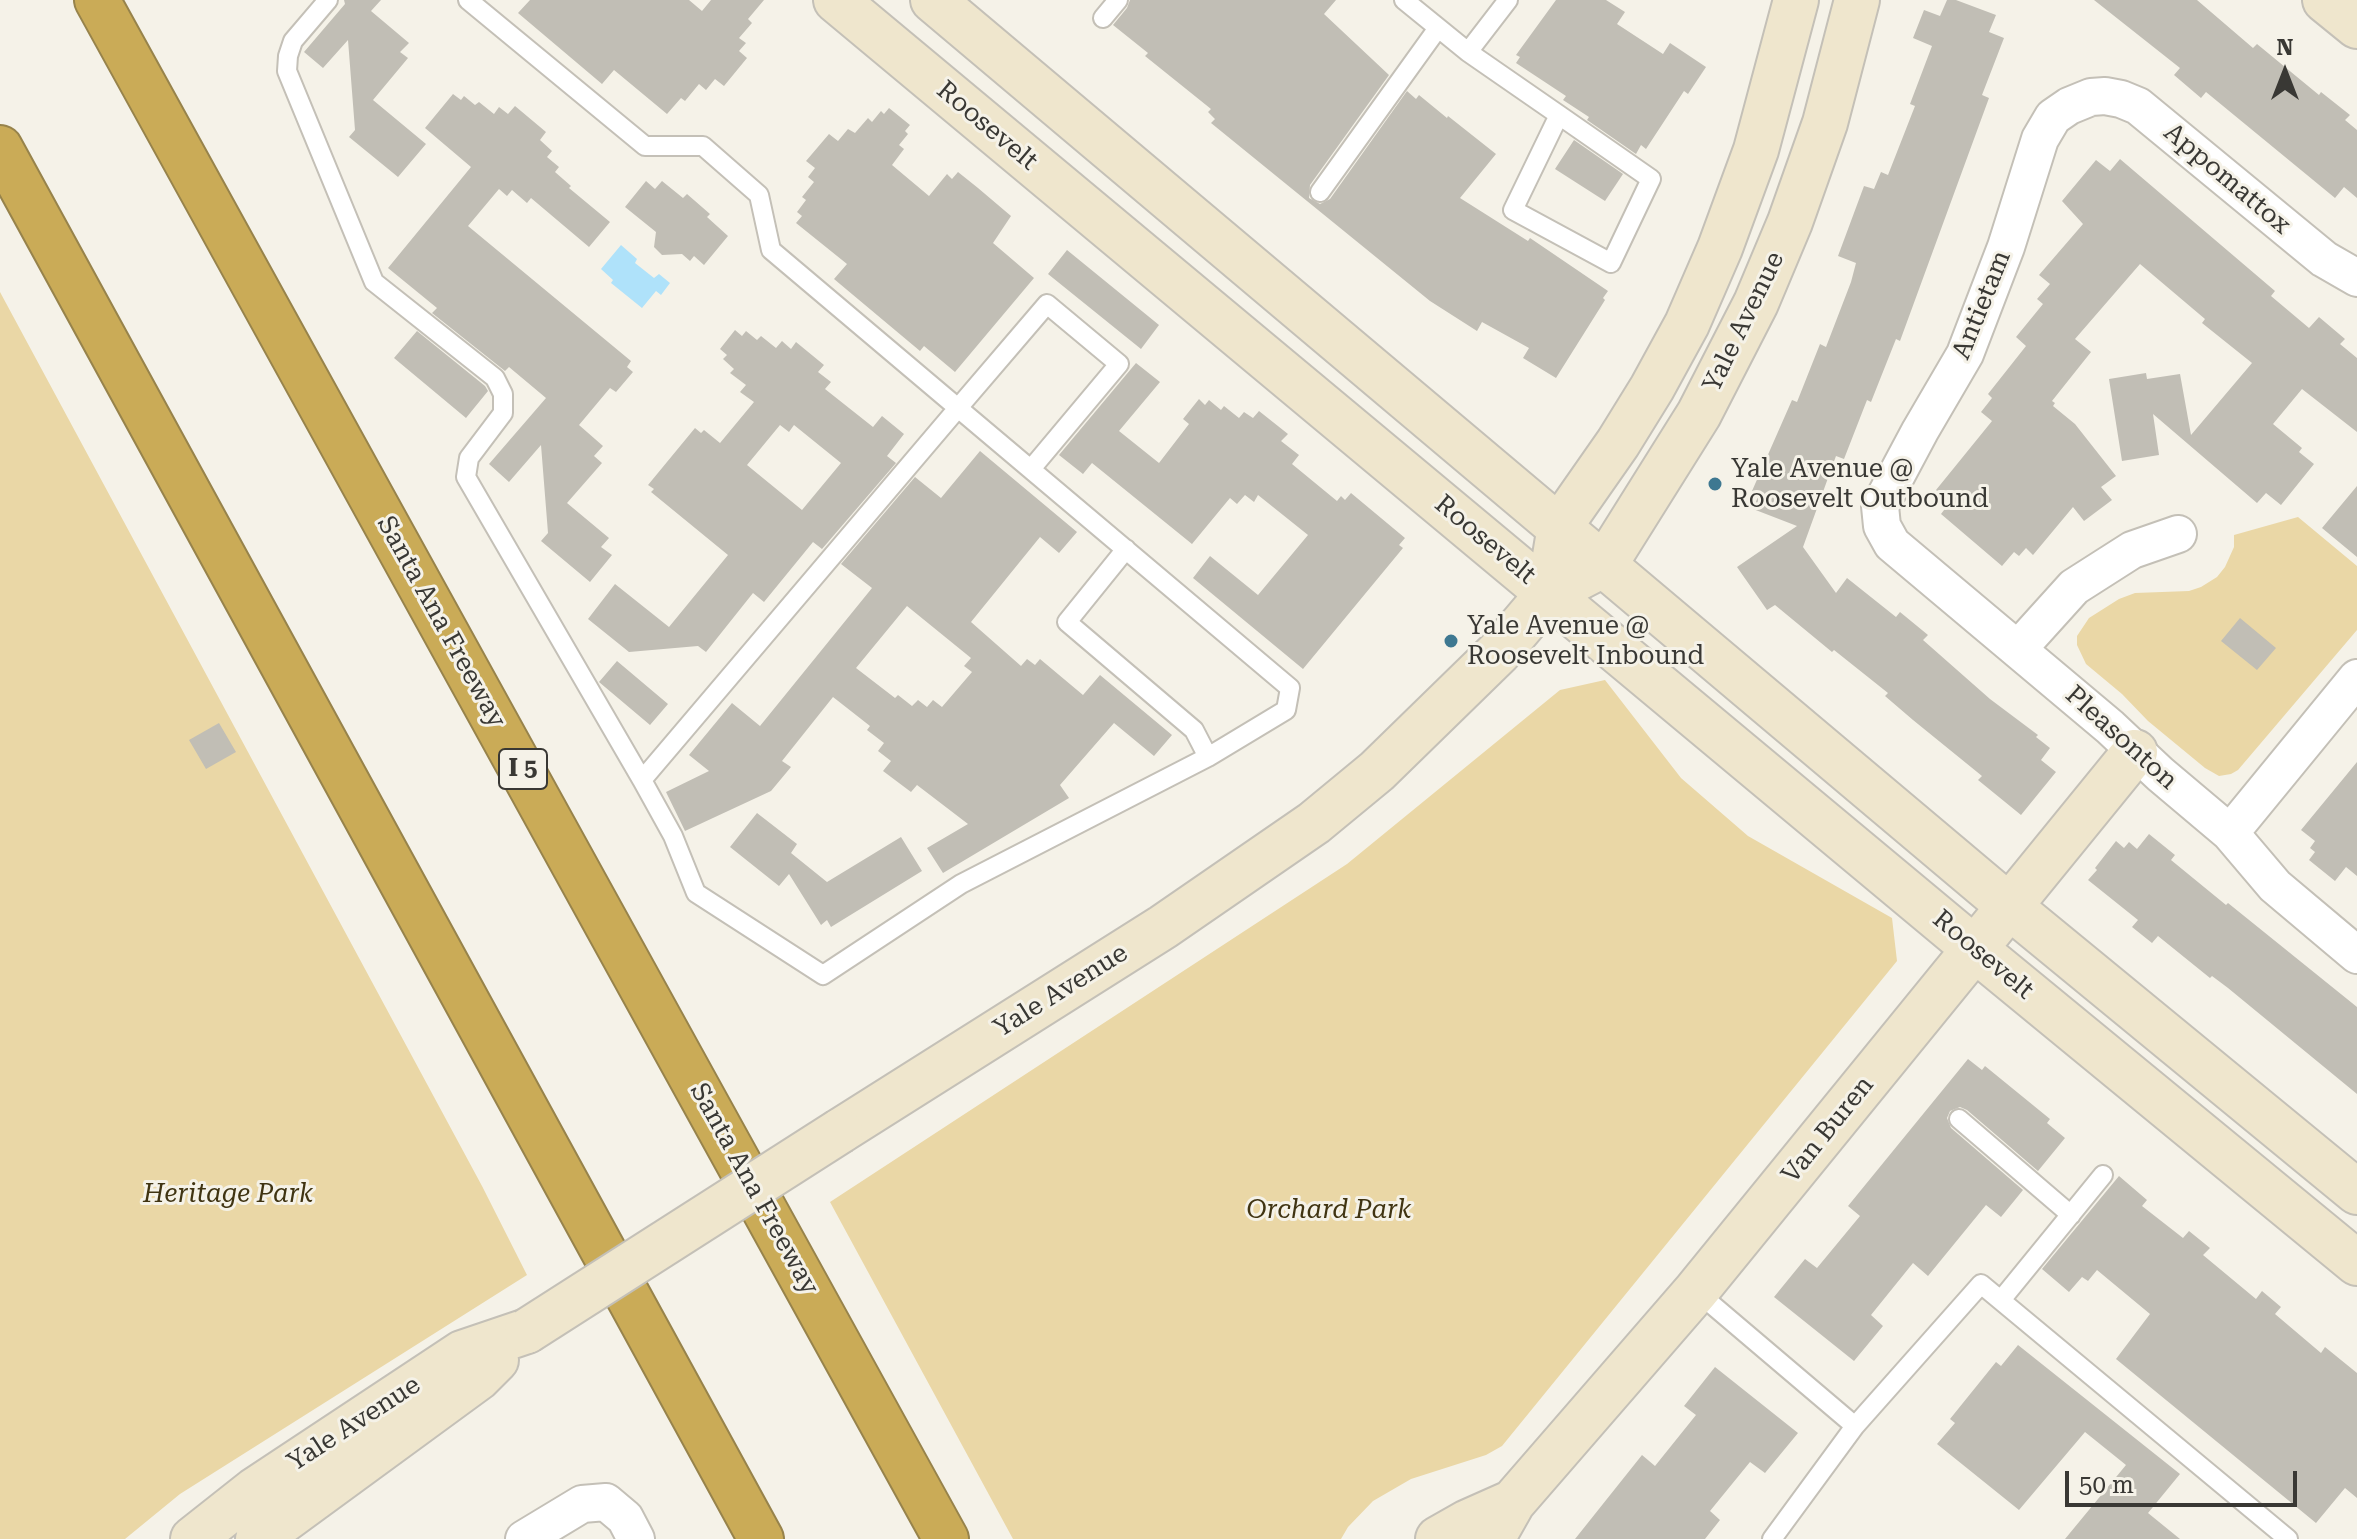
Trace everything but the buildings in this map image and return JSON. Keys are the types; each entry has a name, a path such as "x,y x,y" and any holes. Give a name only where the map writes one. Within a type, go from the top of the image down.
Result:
{"highway":[{"name":"Santa Ana Freeway","path":"97,0 946,1539"},
{"path":"0,148 761,1539"}],"street":[{"name":"Roosevelt","path":"933,0 2010,907 2357,1192"},
{"name":"Yale Avenue","path":"1549,593 1560,526 1618,443 1687,324 1720,248 1756,150 1796,0"},
{"name":"Yale Avenue","path":"258,1539 478,1378 527,1331 1163,927 1314,823 1377,771 1488,663 1549,593 1605,564 1699,414 1756,303 1790,222 1825,123 1857,0"},
{"path":"2325,0 2357,26"},
{"name":"Roosevelt","path":"860,8 1549,593 2357,1263"},
{"name":"Appomattox","path":"2091,97 2121,99 2138,106 2324,259 2357,278"},
{"name":"Antietam","path":"1882,526 1880,506 1889,487 1965,354 2006,247 2040,139 2053,117 2091,97"},
{"name":"Pleasonton","path":"1882,526 1892,544 2110,727 2230,833 2275,886 2357,955"},
{"path":"2018,649 2074,587 2132,550 2178,534"},
{"path":"2230,833 2357,678"},
{"name":"Van Buren","path":"1503,1521 1696,1291 2135,752"},
{"name":"Yale Avenue","path":"193,1539 255,1490 462,1353 527,1331"},
{"path":"524,1539 582,1504 606,1502 625,1518 636,1539"},
{"path":"1438,1539 1468,1522 1503,1521"}],"lane":[{"path":"325,1 293,41 287,71 374,282 495,378 503,394 503,413 469,458 466,477 673,836 696,893 823,975 961,884 1208,757 1286,710 1290,688 771,250 759,195 703,146 645,146 468,0"},
{"path":"1103,18 1118,0"},
{"path":"1404,0 1468,52 1559,115 1651,179 1611,263 1513,210 1559,115"},
{"path":"1468,52 1508,0"},
{"path":"1320,192 1438,28"},
{"path":"642,780 1047,304 1119,364 1031,469"},
{"path":"1126,549 1067,622 1194,730 1208,757"},
{"path":"1959,1119 2071,1215"},
{"path":"2001,1300 2103,1175"},
{"path":"1772,1539 1855,1426 1981,1284 2288,1539"},
{"path":"1696,1291 1855,1426"}],"green space":[{"name":"Heritage Park","path":"0,292 527,1275 180,1494 125,1539 0,1539"},
{"path":"2298,517 2357,566 2357,630 2238,770 2219,776 2148,721 2086,664 2077,645 2077,636 2089,618 2119,599 2135,593 2189,591 2201,587 2217,577 2225,567 2234,547 2234,535"},
{"name":"Orchard Park","path":"1605,680 1681,778 1748,836 1892,918 1897,961 1502,1446 1486,1455 1411,1479 1373,1501 1341,1539 1013,1539 830,1202 1347,864 1560,690"}],"water":[{"path":"621,245 637,259 635,263 654,278 659,274 670,283 661,295 656,291 642,308 611,283 613,280 601,269"}],"place":[{"name":"Yale Avenue @ Roosevelt Outbound","path":"1715,484"},
{"name":"Yale Avenue @ Roosevelt Inbound","path":"1451,641"}]}
